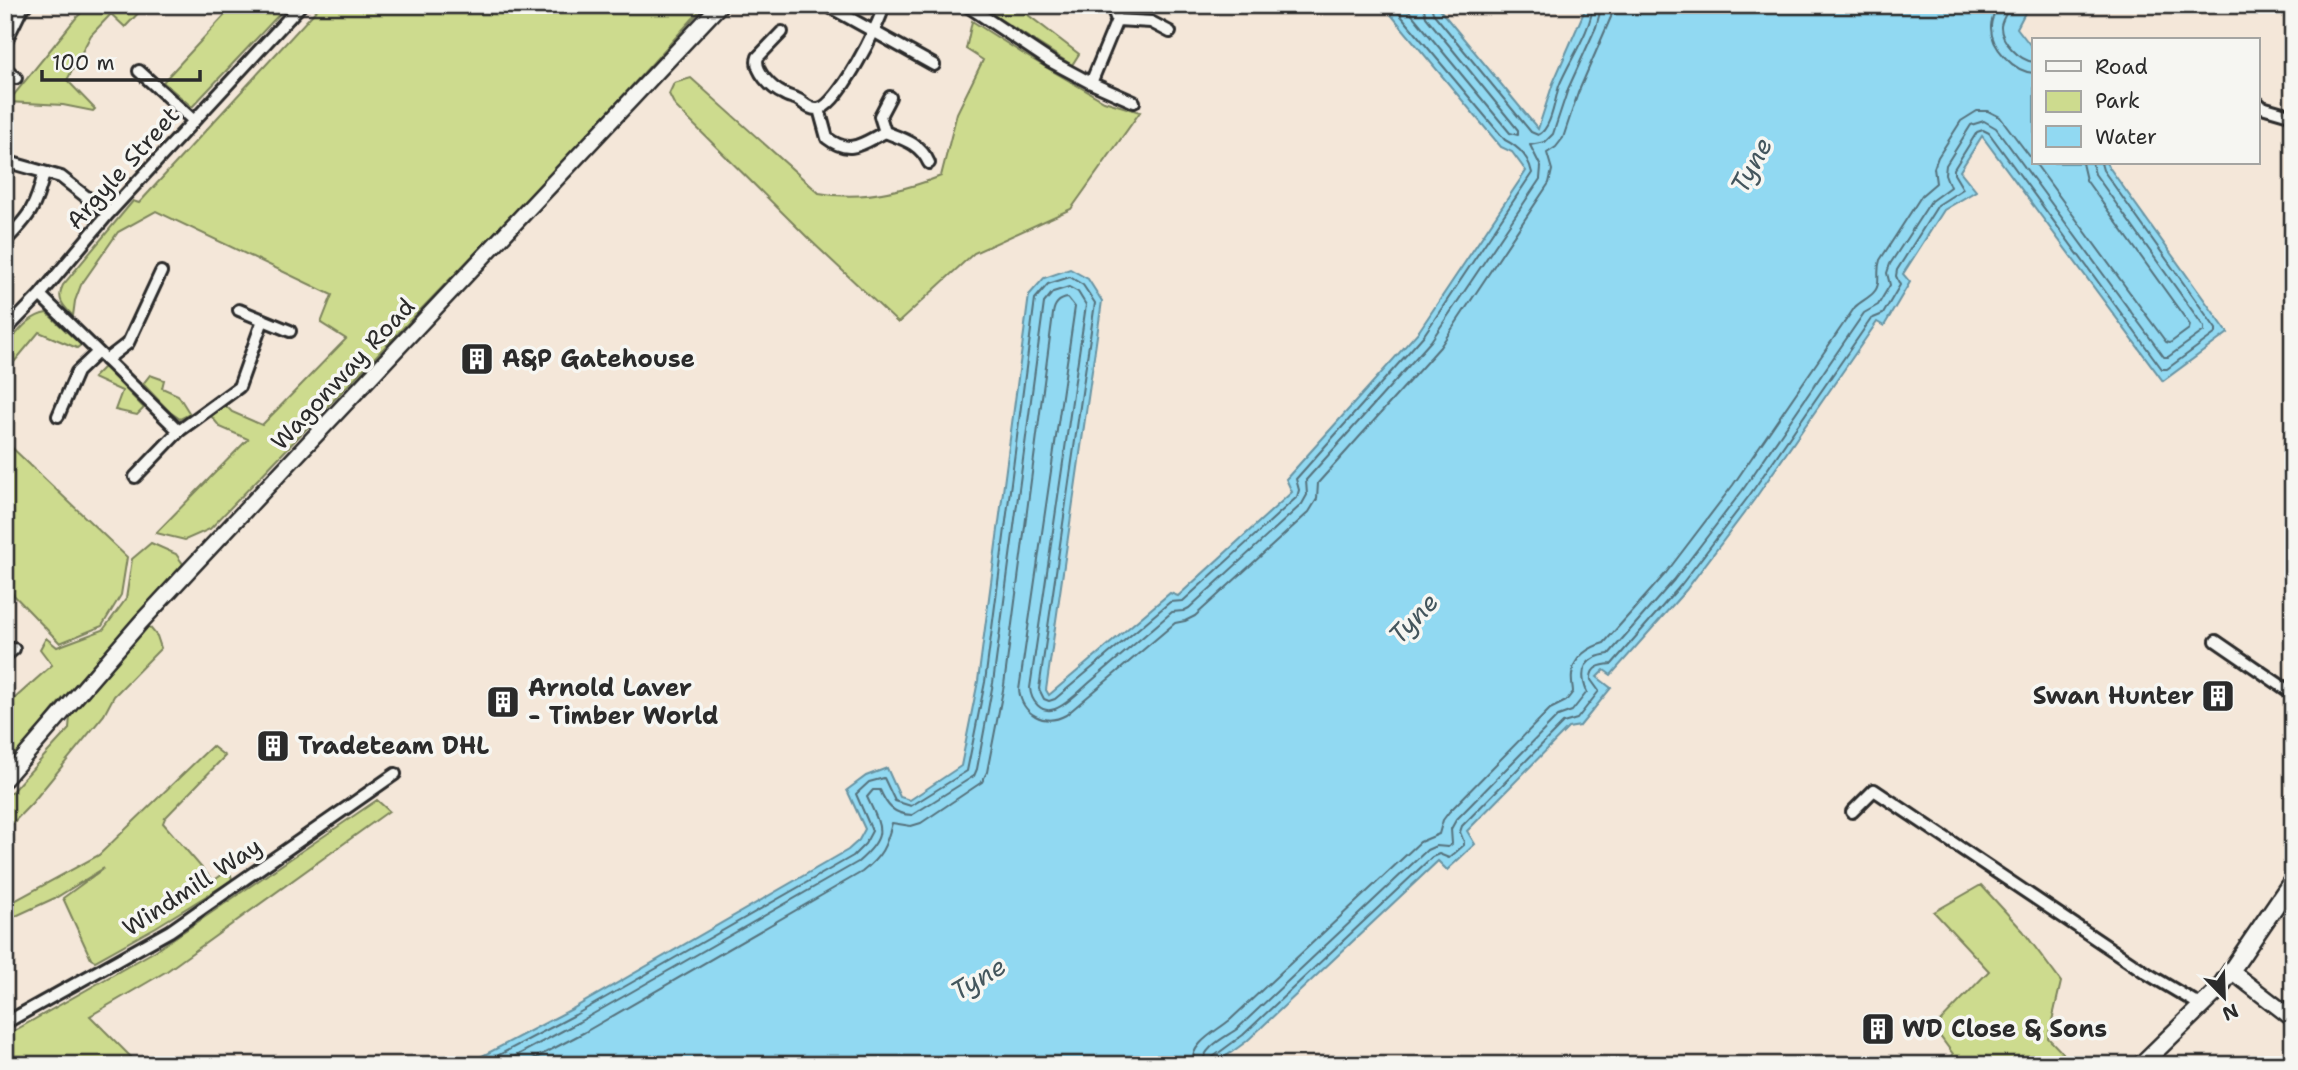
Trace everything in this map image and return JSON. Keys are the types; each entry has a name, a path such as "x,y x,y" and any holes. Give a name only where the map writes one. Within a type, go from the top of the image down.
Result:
{"main road":[{"name":"Wagonway Road","path":"5,779 174,586 720,5"},
{"path":"2141,1065 2218,990 2293,880"},
{"path":"2231,971 2293,1019"}],"street":[{"path":"5,43 26,5"},
{"name":"Argyle Street","path":"6,330 40,295 108,214 301,5"},
{"path":"826,5 934,65"},
{"path":"782,32 758,57 758,71 784,95 798,99 811,108 820,109 834,98 875,31 884,5"},
{"path":"966,5 1050,61 1134,102"},
{"path":"1091,83 1117,20 1111,5"},
{"path":"1117,20 1151,22 1170,32"},
{"path":"5,68 16,78"},
{"path":"139,71 194,121"},
{"path":"884,132 880,116 890,97"},
{"path":"2260,105 2293,116"},
{"path":"820,109 827,138 842,147 853,148 884,132 920,149 929,163"},
{"path":"5,161 61,177 108,214"},
{"path":"5,241 27,220 38,200 44,173"},
{"path":"58,415 77,372 128,343 161,272"},
{"path":"40,295 179,431"},
{"path":"239,310 289,331"},
{"path":"135,477 179,431 239,387 263,320"},
{"path":"2216,641 2293,694"},
{"name":"Windmill Way","path":"5,1023 170,931 395,774"},
{"path":"1852,812 1874,790 2148,974 2202,1006"}],"green space":[{"path":"89,5 146,5 125,27 111,14 91,35 67,80 95,109 93,111 63,105 8,102 76,18"},
{"path":"234,5 288,5 192,107 163,82"},
{"path":"321,5 705,5 574,150 210,529 185,540 156,533 248,439 220,427 211,416 225,405 232,412 262,425 346,339 321,323 332,295 156,211 118,232 81,285 73,316 62,302 61,290 133,201 139,203"},
{"path":"978,5 1015,5 1079,54 1072,65"},
{"path":"972,21 1104,101 1140,112 1071,209 974,253 898,323 675,106 669,94 674,83 691,78 819,193 850,196 897,190 941,176 957,113 983,60 966,49"},
{"path":"47,313 81,345 77,348 39,332 5,373 5,347 29,321"},
{"path":"104,367 144,408 137,415 115,410 122,391 93,378"},
{"path":"150,375 164,380 162,388 178,395 190,414 180,419 170,412 143,384"},
{"path":"5,441 127,557 121,595 102,626 60,643 5,586"},
{"path":"151,543 176,554 183,564 57,705 5,771 5,707 52,665 40,649 46,638 57,647 103,630 126,599 132,559"},
{"path":"147,624 157,636 161,648 114,696 104,715 32,803 5,831 5,799 69,729 70,715"},
{"path":"212,746 225,756 163,823 213,881 226,872 231,875 232,880 95,961 91,959 63,898 104,868 57,897 5,921 5,906 99,855"},
{"path":"377,800 389,811 167,971 90,1016 139,1065 5,1065 5,1036 155,951"},
{"path":"1981,885 2023,931 2061,982 2048,1038 2074,1065 1943,1065 1953,1054 1934,1028 1989,971 1934,912"}],"water":[{"name":"Tyne","path":"1383,5 1436,5 1538,129 1553,83 1587,5 2029,5 2017,28 2032,47 2032,164 2107,164 2228,333 2163,381 1982,136 1960,171 1976,191 1944,210 1903,274 1910,282 1884,326 1877,322 1754,500 1686,590 1611,675 1604,670 1597,677 1611,688 1580,726 1568,728 1467,831 1475,844 1447,870 1438,861 1247,1041 1214,1065 465,1065 572,1009 848,850 859,840 865,829 847,790 866,776 887,768 900,797 910,800 961,766 978,681 1029,295 1044,278 1070,269 1088,279 1102,301 1046,690 1049,695 1170,593 1178,596 1292,492 1286,479 1419,331 1526,171 1512,152 1501,147"}],"tram line":[{"path":"2290,1065 2293,1062"}],"place":[{"name":"A&P Gatehouse","path":"477,359"},
{"name":"Swan Hunter","path":"2218,696"},
{"name":"Arnold Laver - Timber World","path":"503,702"},
{"name":"Tradeteam DHL","path":"273,746"},
{"name":"WD Close & Sons","path":"1878,1029"}]}
